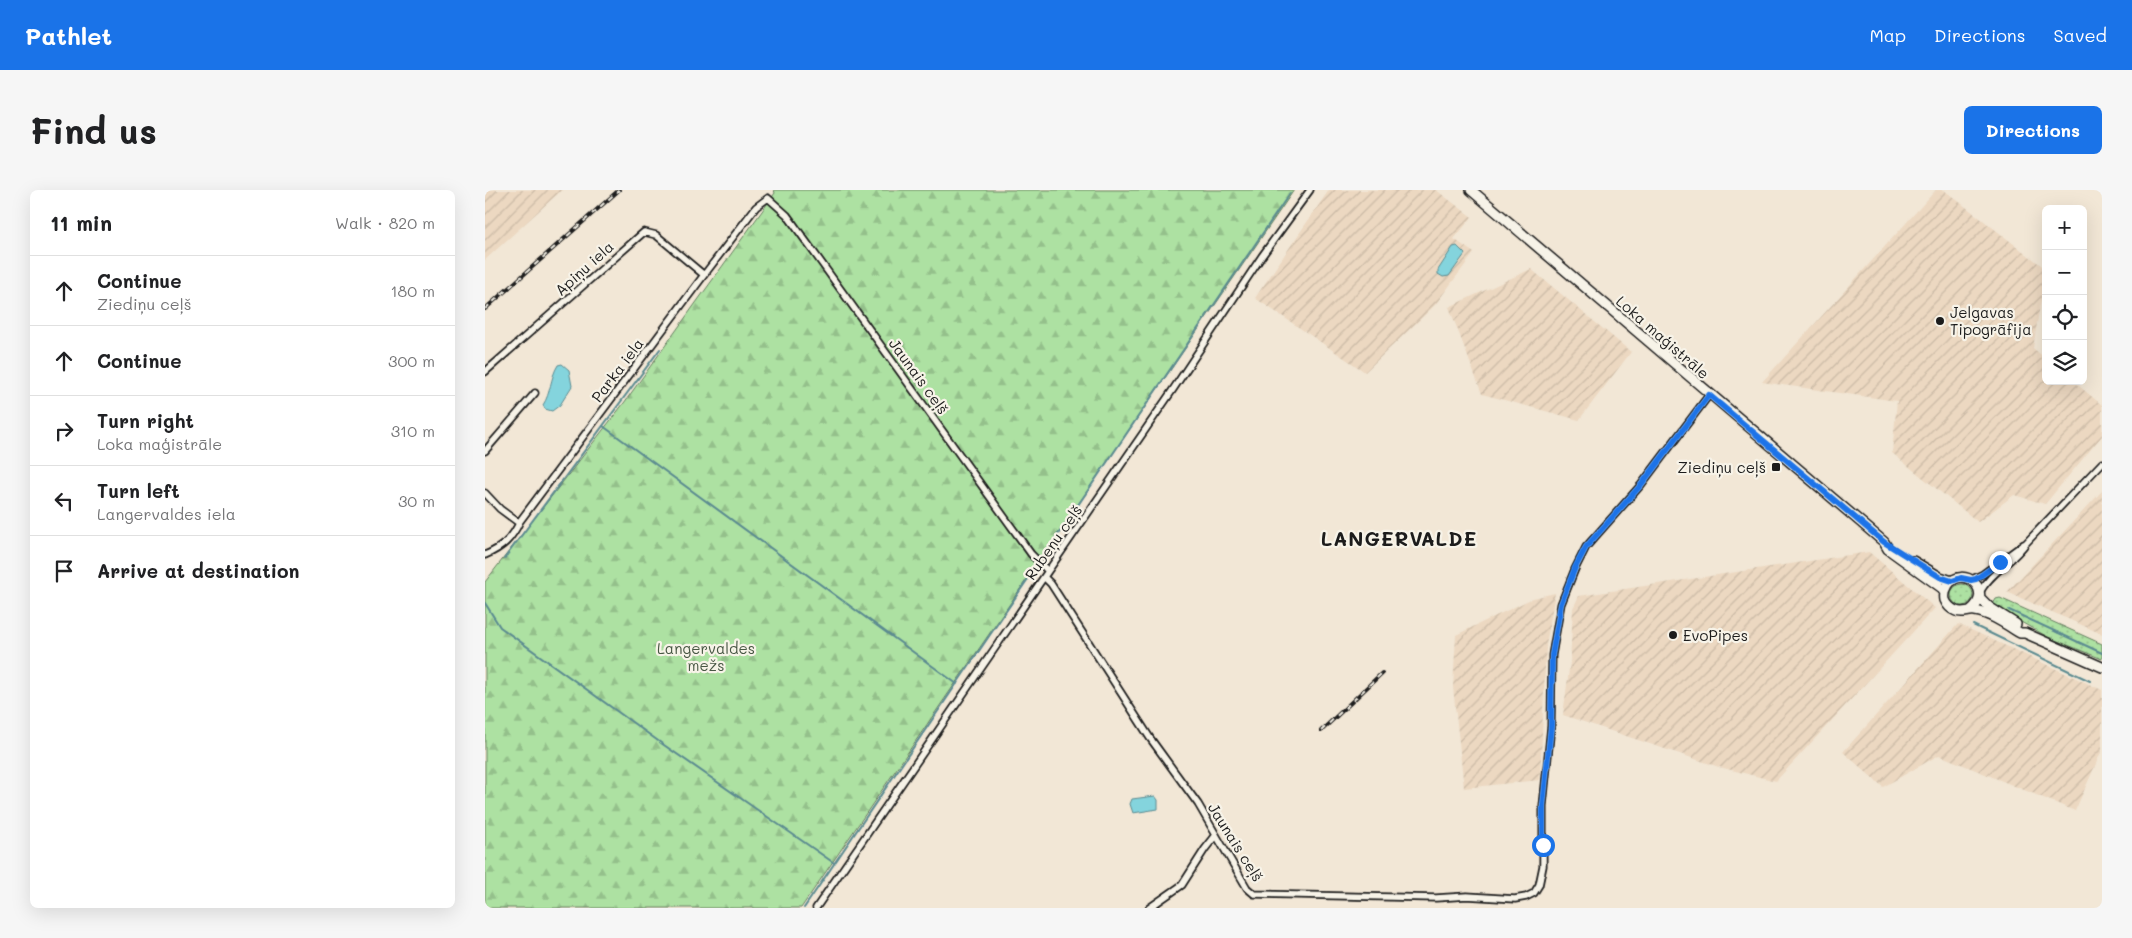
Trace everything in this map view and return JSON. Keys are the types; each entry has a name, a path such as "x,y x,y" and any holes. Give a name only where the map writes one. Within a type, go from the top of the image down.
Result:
{"main road":[{"name":"Loka maģistrāle","path":"1471,190 1709,395 1884,542 1940,577 1952,581 1961,578 1971,580 1975,583 1980,595 1989,607 2020,627 2025,633"},
{"name":"Loka maģistrāle","path":"1884,542 1888,548 1942,588 1950,608 1961,613 1971,610 1984,614 2020,632 2102,667"},
{"path":"1945,592 1952,581"},
{"path":"1971,610 1980,595"}],"street":[{"name":"Rubeņu ceļš","path":"816,908 1172,392 1278,232 1310,190"},
{"name":"Jaunais ceļš","path":"768,198 792,222 1031,554 1048,571"},
{"name":"Parka iela","path":"485,555 500,548 756,207 768,198"},
{"name":"Apiņu iela","path":"485,372 644,232 656,235 704,275"},
{"path":"485,451 535,393"},
{"name":"Jaunais ceļš","path":"1044,577 1051,584 1150,738 1198,804 1247,888 1255,894 1436,898 1467,896 1515,899 1526,897 1534,893 1539,886 1543,866 1543,806 1551,726 1552,655 1561,604 1575,568 1586,547 1641,485 1709,395"},
{"path":"1980,595 1987,581 2013,558 2102,463"},
{"path":"485,493 500,509 519,522"},
{"path":"1971,580 1983,574 2025,543"},
{"path":"1149,908 1182,885 1216,835"}],"shaded area":[{"path":"485,190 562,190 485,260"},
{"path":"1329,190 1436,190 1472,217 1454,239 1474,253 1435,305 1365,372 1255,298"},
{"path":"1936,190 1944,190 2042,266 2042,293 2033,348 2042,356 2042,385 2078,385 2102,405 2102,436 2045,504 2014,495 1978,522 1892,453 1897,401 1762,382"},
{"path":"1531,269 1631,352 1579,420 1482,394 1449,307"},
{"path":"2102,491 2102,634 2007,592"},
{"path":"1869,552 1935,608 1776,781 1719,767 1563,715 1570,662 1573,608 1579,596"},
{"path":"1555,593 1546,645 1540,780 1464,788 1453,687 1456,635 1533,598"},
{"path":"1958,624 2102,690 2102,750 2075,811 1939,755 1883,787 1843,752"}],"green space":[{"name":"Langervaldes mežs","path":"774,190 1294,190 801,908 485,908 485,582 624,403 775,193"},
{"path":"1962,584 1970,587 1973,595 1970,603 1962,606 1954,603 1951,595 1954,587"},
{"path":"2000,598 2102,644 2102,659 2048,637 1992,606 1996,599"}],"water":[{"path":"1457,246 1465,254 1449,276 1443,277 1438,274 1438,270 1453,247"},
{"path":"562,364 569,370 572,386 560,405 552,411 545,409 543,405 548,396 553,375 558,365"},
{"path":"1155,796 1158,800 1158,809 1133,813 1130,804 1132,799"}],"waterway":[{"path":"1042,558 1290,193"},
{"path":"504,559 660,349"},
{"path":"603,426 957,684"},
{"path":"804,908 1034,570"},
{"path":"485,603 500,627 661,743 834,863"},
{"path":"2009,610 2102,653"},
{"path":"1973,625 2090,681"}],"railway":[{"path":"485,309 619,190"},
{"path":"1321,731 1382,673"}],"place":[{"name":"Jelgavas Tipogrāfija","path":"1940,321"},
{"name":"Ziediņu ceļš","path":"1776,467"},
{"name":"EvoPipes","path":"1673,635"}],"district":[{"name":"LANGERVALDE","path":"1399,538"}],"route":[{"path":"1543,845 1544,778 1551,726 1552,655 1561,604 1575,568 1586,547 1627,503 1679,437 1709,395 1884,542 1940,577 1952,581 1957,578 1976,579 2000,562"}]}
